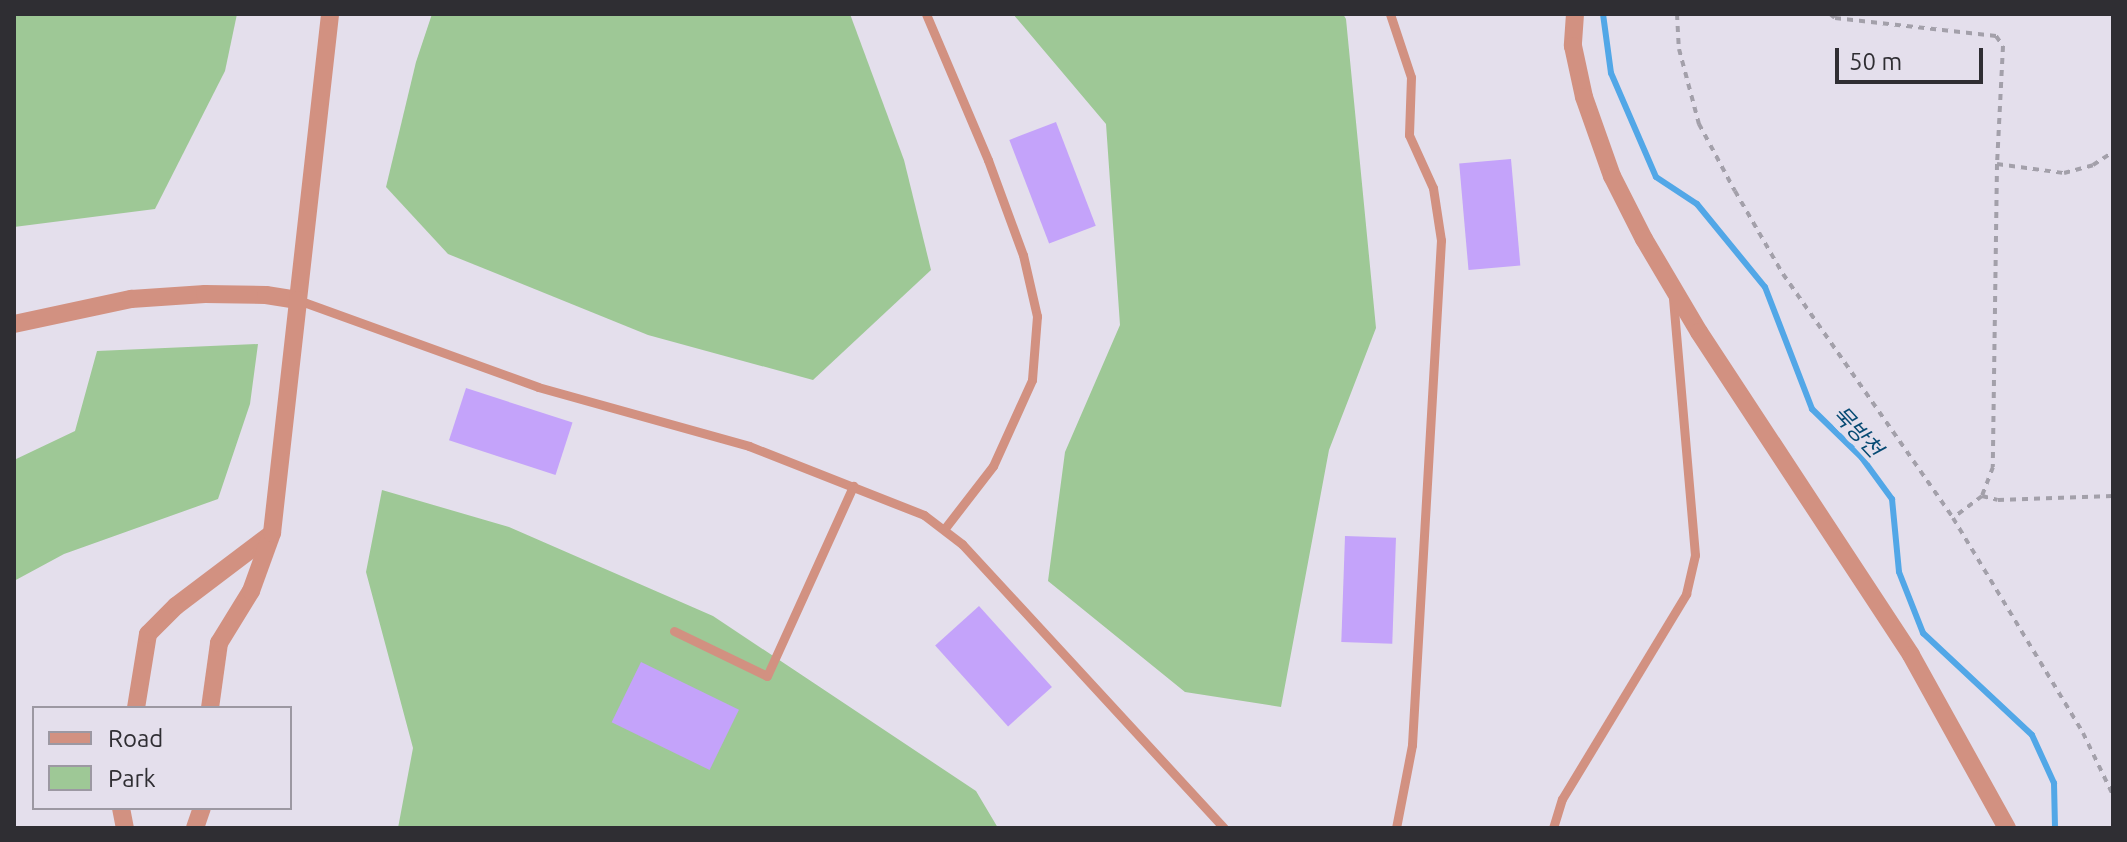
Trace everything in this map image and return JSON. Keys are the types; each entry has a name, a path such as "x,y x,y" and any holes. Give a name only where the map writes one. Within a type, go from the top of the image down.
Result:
{"street":[{"path":"210,706 219,643 251,591 272,533 330,14"},
{"path":"1575,14 1573,46 1584,97 1612,176 1672,287 1911,655 2007,828"},
{"path":"14,324 131,299 205,294 298,300"},
{"path":"136,706 148,634 176,606 272,533"}],"lane":[{"path":"926,14 988,160 1023,255 1037,316 1032,380 993,466 945,528"},
{"path":"1390,14 1411,77 1409,135 1433,188 1441,240 1412,745 1396,828"},
{"path":"1553,828 1562,799 1686,594 1695,555 1672,287"},
{"path":"298,300 525,382 749,446 924,515 945,528 1224,828"},
{"path":"674,631 767,676 853,486"}],"path":[{"path":"1677,14 1679,49 1699,124 1735,191 1783,274 1953,518 2083,733 2113,795"},
{"path":"1830,14 1835,18 1996,36 2003,46 1997,164 1993,467 1982,496 1953,518"},
{"path":"1997,164 2064,173 2093,165 2113,152"},
{"path":"1982,496 1998,500 2113,496"}],"green space":[{"path":"14,14 237,14 225,71 155,209 14,227"},
{"path":"432,14 850,14 904,160 931,270 813,380 648,335 448,254 386,187 416,62"},
{"path":"1013,14 1343,14 1346,19 1376,328 1329,450 1281,707 1185,692 1048,581 1065,452 1120,325 1106,124"},
{"path":"258,344 250,404 218,499 64,554 14,581 14,460 75,431 97,351"},
{"path":"382,490 509,527 713,616 976,791 998,828 398,828 413,748 366,572"}],"building":[{"path":"1056,122 1096,226 1049,244 1009,140"},
{"path":"1511,159 1520,266 1469,270 1459,164"},
{"path":"466,388 573,423 556,475 449,440"},
{"path":"1345,536 1396,538 1392,644 1341,642"},
{"path":"979,606 1052,687 1008,726 935,645"},
{"path":"641,662 739,710 710,770 612,722"}],"waterway":[{"name":"묵방천","path":"1603,14 1611,73 1656,177 1697,204 1765,287 1812,409 1862,458 1892,499 1899,572 1923,633 2032,735 2054,783 2055,828"}]}
